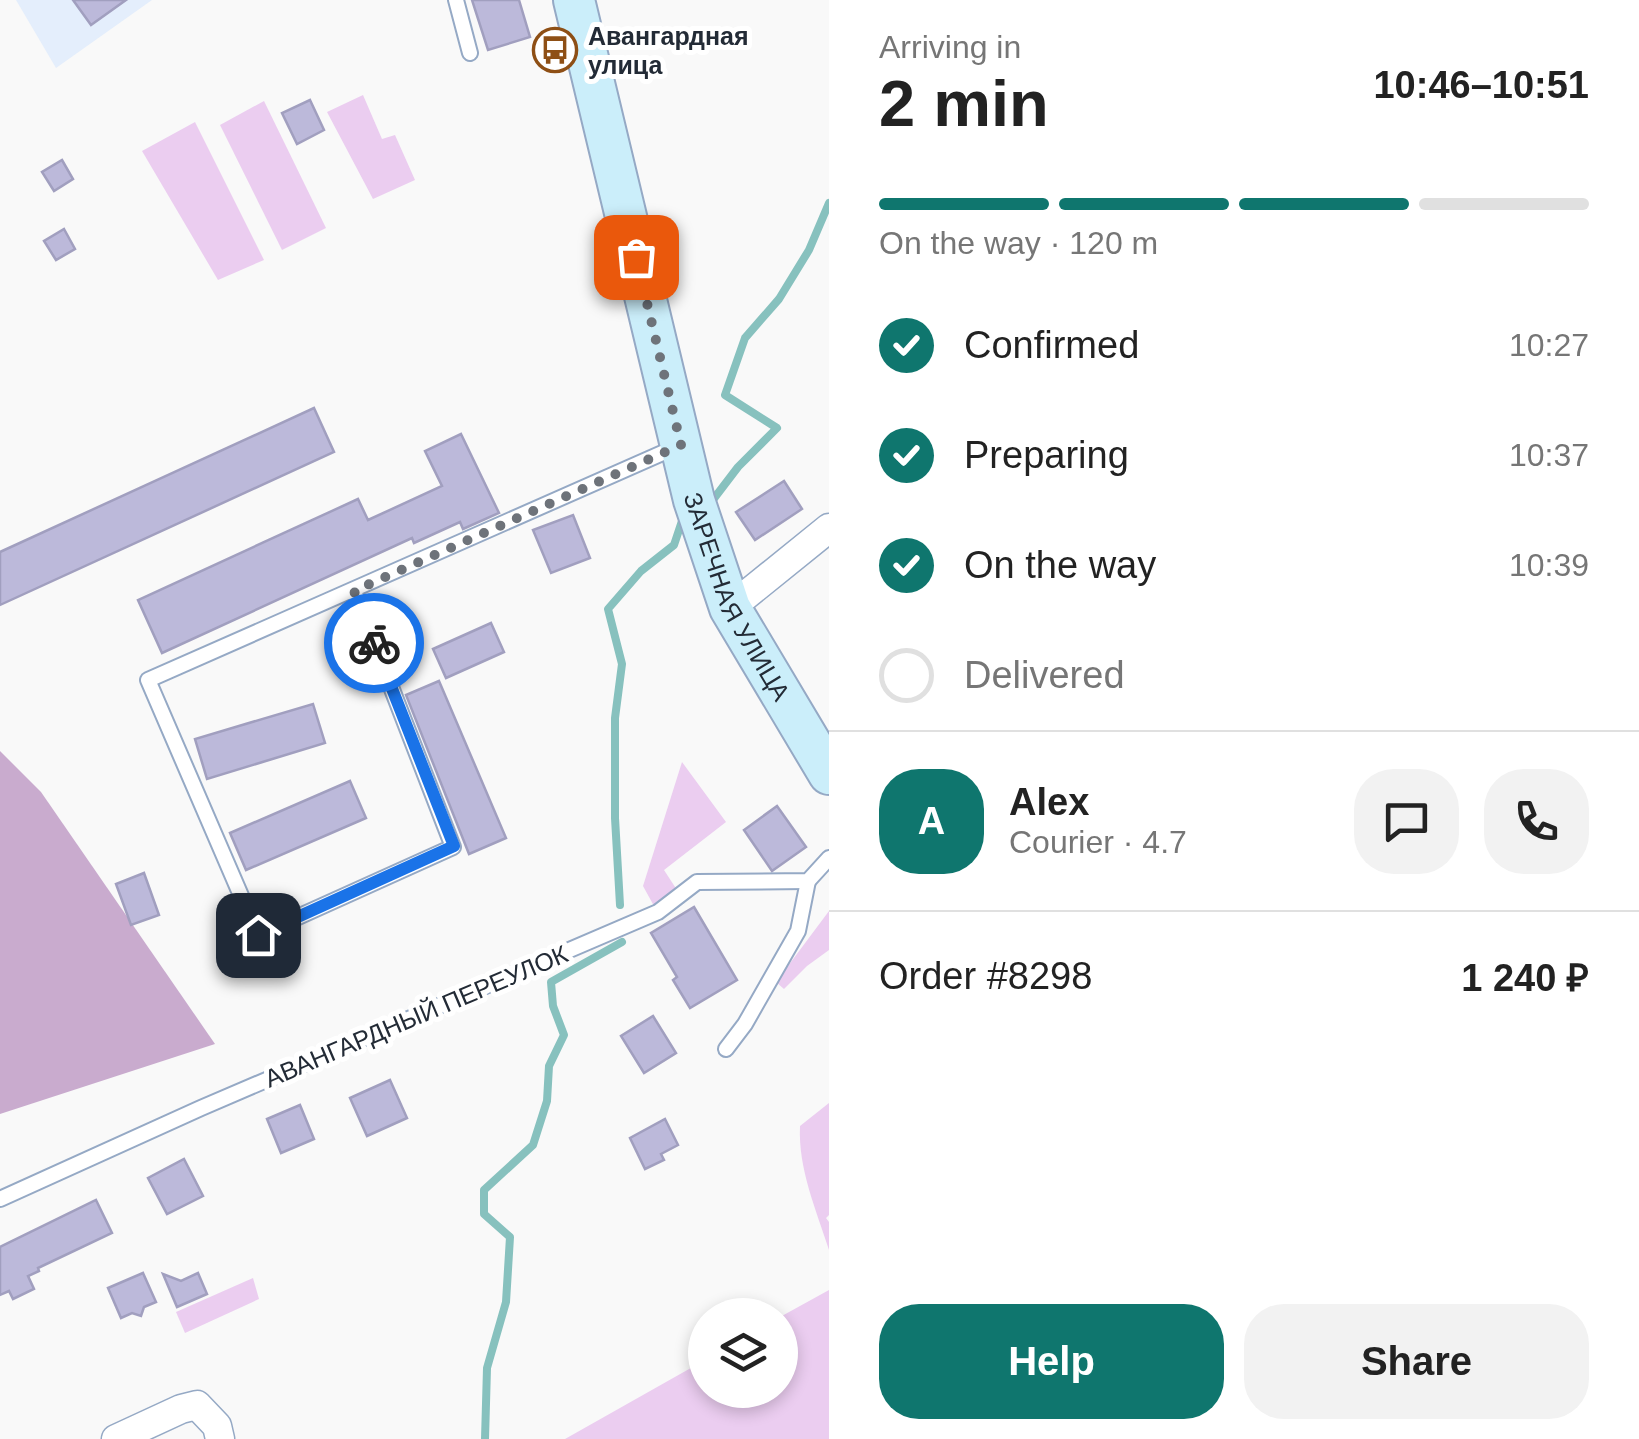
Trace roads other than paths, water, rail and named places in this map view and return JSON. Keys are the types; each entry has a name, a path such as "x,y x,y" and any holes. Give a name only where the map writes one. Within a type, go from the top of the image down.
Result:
{"main road":[{"name":"ЗАРЕЧНАЯ УЛИЦА","path":"574,0 694,500 730,608 829,774"}],"street":[{"path":"730,608 829,528"},
{"path":"116,1439 197,1405 217,1426 220,1439"}],"lane":[{"path":"456,0 470,54"},
{"path":"354,591 454,846 258,935 148,680 681,445"},
{"path":"726,1049 745,1024 798,930 808,881 829,858"},
{"name":"АВАНГАРДНЫЙ ПЕРЕУЛОК","path":"0,1199 200,1108 658,912 697,882 808,881"}],"waterway":[{"path":"709,505 738,467 777,428 725,395 745,338 779,299 809,250 829,203"},
{"path":"620,905 615,718 622,664 608,609 641,571 674,545 683,518"},
{"path":"485,1439 487,1368 506,1302 510,1237 484,1214 484,1190 533,1145 547,1101 549,1066 564,1035 553,1006 551,982 622,942"}],"place":[{"name":"Авангардная улица","path":"555,50"}]}
